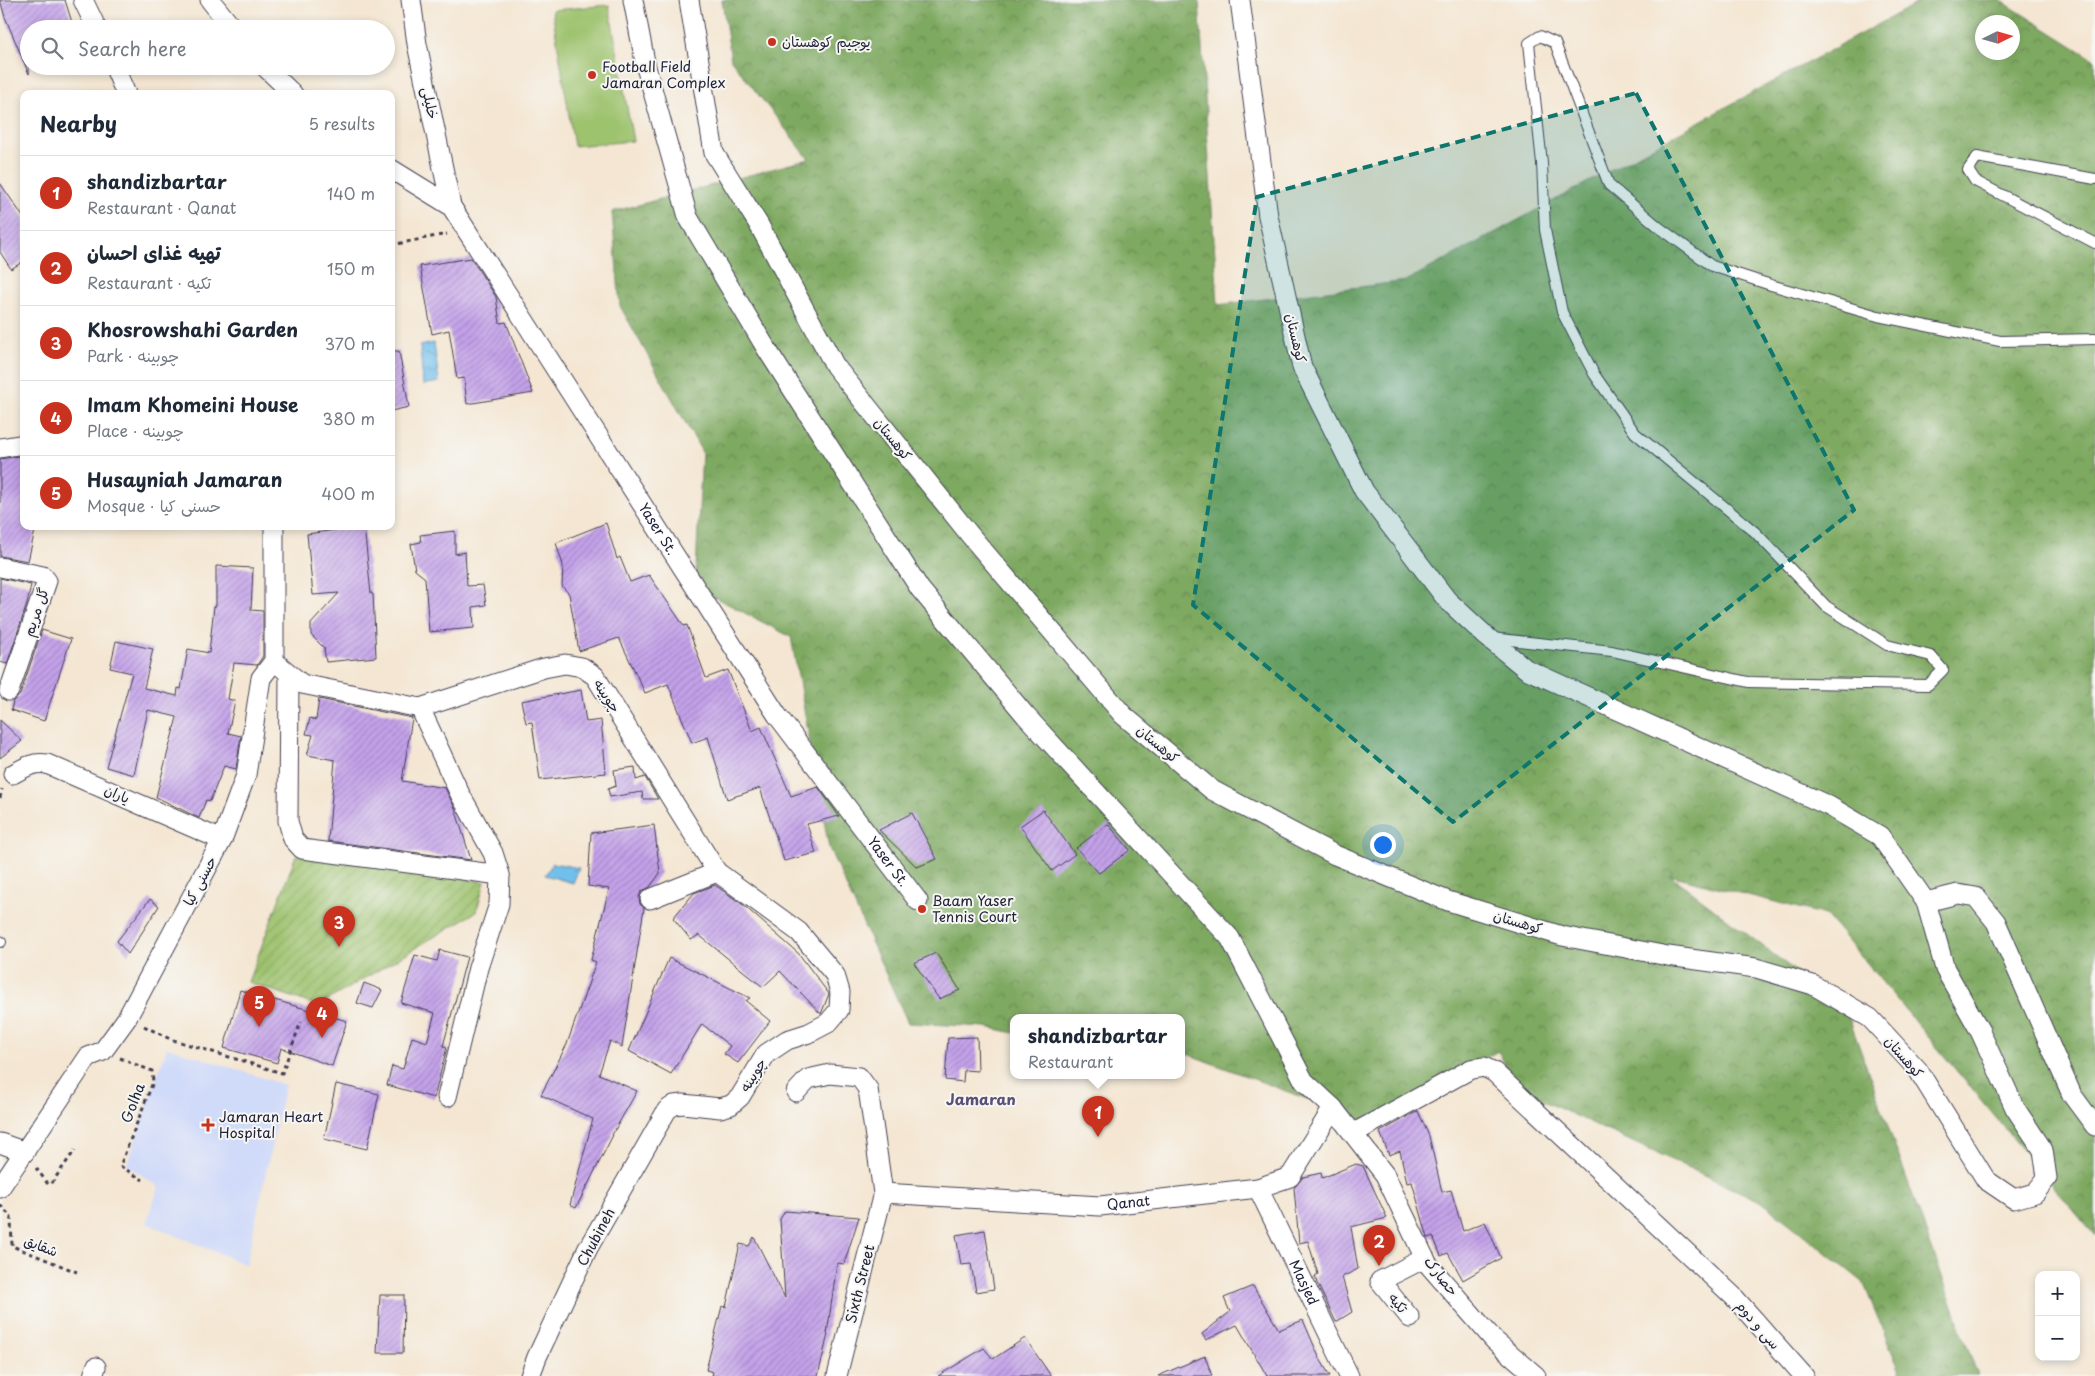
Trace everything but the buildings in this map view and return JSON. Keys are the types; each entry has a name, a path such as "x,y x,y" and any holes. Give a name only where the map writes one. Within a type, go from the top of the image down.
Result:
{"street":[{"path":"83,0 93,20"},
{"path":"210,0 226,20"},
{"name":"خلیلی","path":"411,0 417,44 452,206"},
{"path":"633,0 646,67 688,217 766,348 920,589 1026,716 1230,938 1304,1081 1333,1108"},
{"name":"کوهستان","path":"689,0 714,153 758,225 835,366 970,535 1124,716 1212,790 1335,855 1448,901 1562,936 1668,956 1756,968 1813,985 1870,1018 1918,1070 1986,1180 2014,1199 2035,1193 2047,1178 2043,1150 2015,1108 1980,1031 1945,969 1926,902 1880,836 1829,806 1526,669 1446,600 1364,491 1302,368 1268,216 1240,0"},
{"path":"118,75 124,90"},
{"path":"273,75 288,90"},
{"name":"Yaser St.","path":"395,171 452,206 776,715 918,901"},
{"path":"0,448 20,445"},
{"path":"274,530 274,661"},
{"name":"گل مریم","path":"0,567 43,576 47,581 9,690"},
{"name":"چوبینه","path":"274,661 302,684 420,708 544,668 565,664 582,667 595,676 717,872 799,932 835,975 840,992 839,1010 828,1023 810,1033 787,1040 766,1054 740,1097 732,1105 720,1108 683,1104 674,1105 667,1110 588,1248 536,1357 530,1376"},
{"name":"حسنی کیا","path":"0,1188 88,1057 103,1051 127,1018 222,840 246,775 261,678 274,661"},
{"path":"289,674 288,821 293,839 302,849 500,875"},
{"path":"420,708 460,794 493,853 500,875 499,904 478,968 447,1097"},
{"name":"یاران","path":"12,774 29,765 47,764 222,840"},
{"path":"650,899 717,872"},
{"path":"1926,902 1958,894 1976,897 1996,922 2072,1095 2095,1126"},
{"name":"سی و دوم","path":"1354,1133 1471,1069 1484,1067 1494,1072 1733,1296 1804,1376"},
{"path":"796,1092 808,1080 830,1074 859,1077 868,1089 883,1193"},
{"name":"حصارک","path":"1333,1108 1385,1174 1427,1263 1494,1340 1536,1376"},
{"name":"Qanat","path":"883,1193 1100,1206 1258,1188 1290,1177 1333,1108"},
{"path":"0,1143 25,1152"},
{"name":"Masjed","path":"1258,1188 1348,1376"},
{"name":"Sixth Street","path":"837,1376 883,1193"},
{"name":"تکیه","path":"1410,1318 1380,1280 1425,1258"}],"lane":[{"path":"1487,637 1612,651 1748,682 1928,685 1942,670 1932,656 1887,645 1826,606 1755,532 1635,433 1594,374 1562,312 1545,230 1542,163 1529,43 1540,36 1554,43 1609,185 1660,228 1712,266 1878,316 2000,341 2095,339"},
{"path":"2095,180 1977,157 1968,170 1975,181 2095,243"}],"path":[{"path":"395,244 467,230"},
{"path":"127,1018 170,1039 282,1074 301,1022"},
{"name":"Golha","path":"103,1051 152,1071 153,1082 120,1166 143,1180"},
{"path":"25,1152 48,1184 52,1183 75,1150"},
{"name":"شقایق","path":"0,1205 11,1217 12,1246 77,1272"}],"highlighted area":[{"path":"1636,93 1854,510 1453,822 1193,605 1257,197"}],"shaded area":[{"name":"Jamaran Heart Hospital","path":"167,1047 285,1085 246,1265 146,1223 159,1187 127,1165"}],"green space":[{"path":"722,0 1199,0 1218,305 1406,281 1923,0 2000,0 2095,60 2095,1236 1826,915 1670,875 1846,1010 1978,1376 1902,1376 1863,1282 1762,1202 1518,1089 1498,1051 1368,1122 1185,1053 1185,1014 1010,1014 1010,1032 986,1027 908,1023 829,848 791,637 695,587 702,452 620,306 612,212 809,159 731,60"},
{"name":"Football Field Jamaran Complex","path":"609,5 633,141 574,146 552,10"},
{"path":"296,855 485,882 476,912 318,1006 248,982"}],"water":[{"path":"434,343 439,382 423,385 420,346"},
{"path":"553,863 579,868 573,883 545,875"}],"place":[{"name":"یوجیم کوهستان","path":"772,42"},
{"name":"Football Field Jamaran Complex","path":"592,75"},
{"name":"Baam Yaser Tennis Court","path":"922,909"},
{"name":"Khosrowshahi Garden","path":"339,947"},
{"name":"Husayniah Jamaran","path":"259,1027"},
{"name":"Imam Khomeini House","path":"322,1038"},
{"name":"Jamaran Heart Hospital","path":"208,1125"},
{"name":"shandizbartar","path":"1098,1137"},
{"name":"تهیه غذای احسان","path":"1379,1266"}],"district":[{"name":"Jamaran","path":"981,1100"}]}
